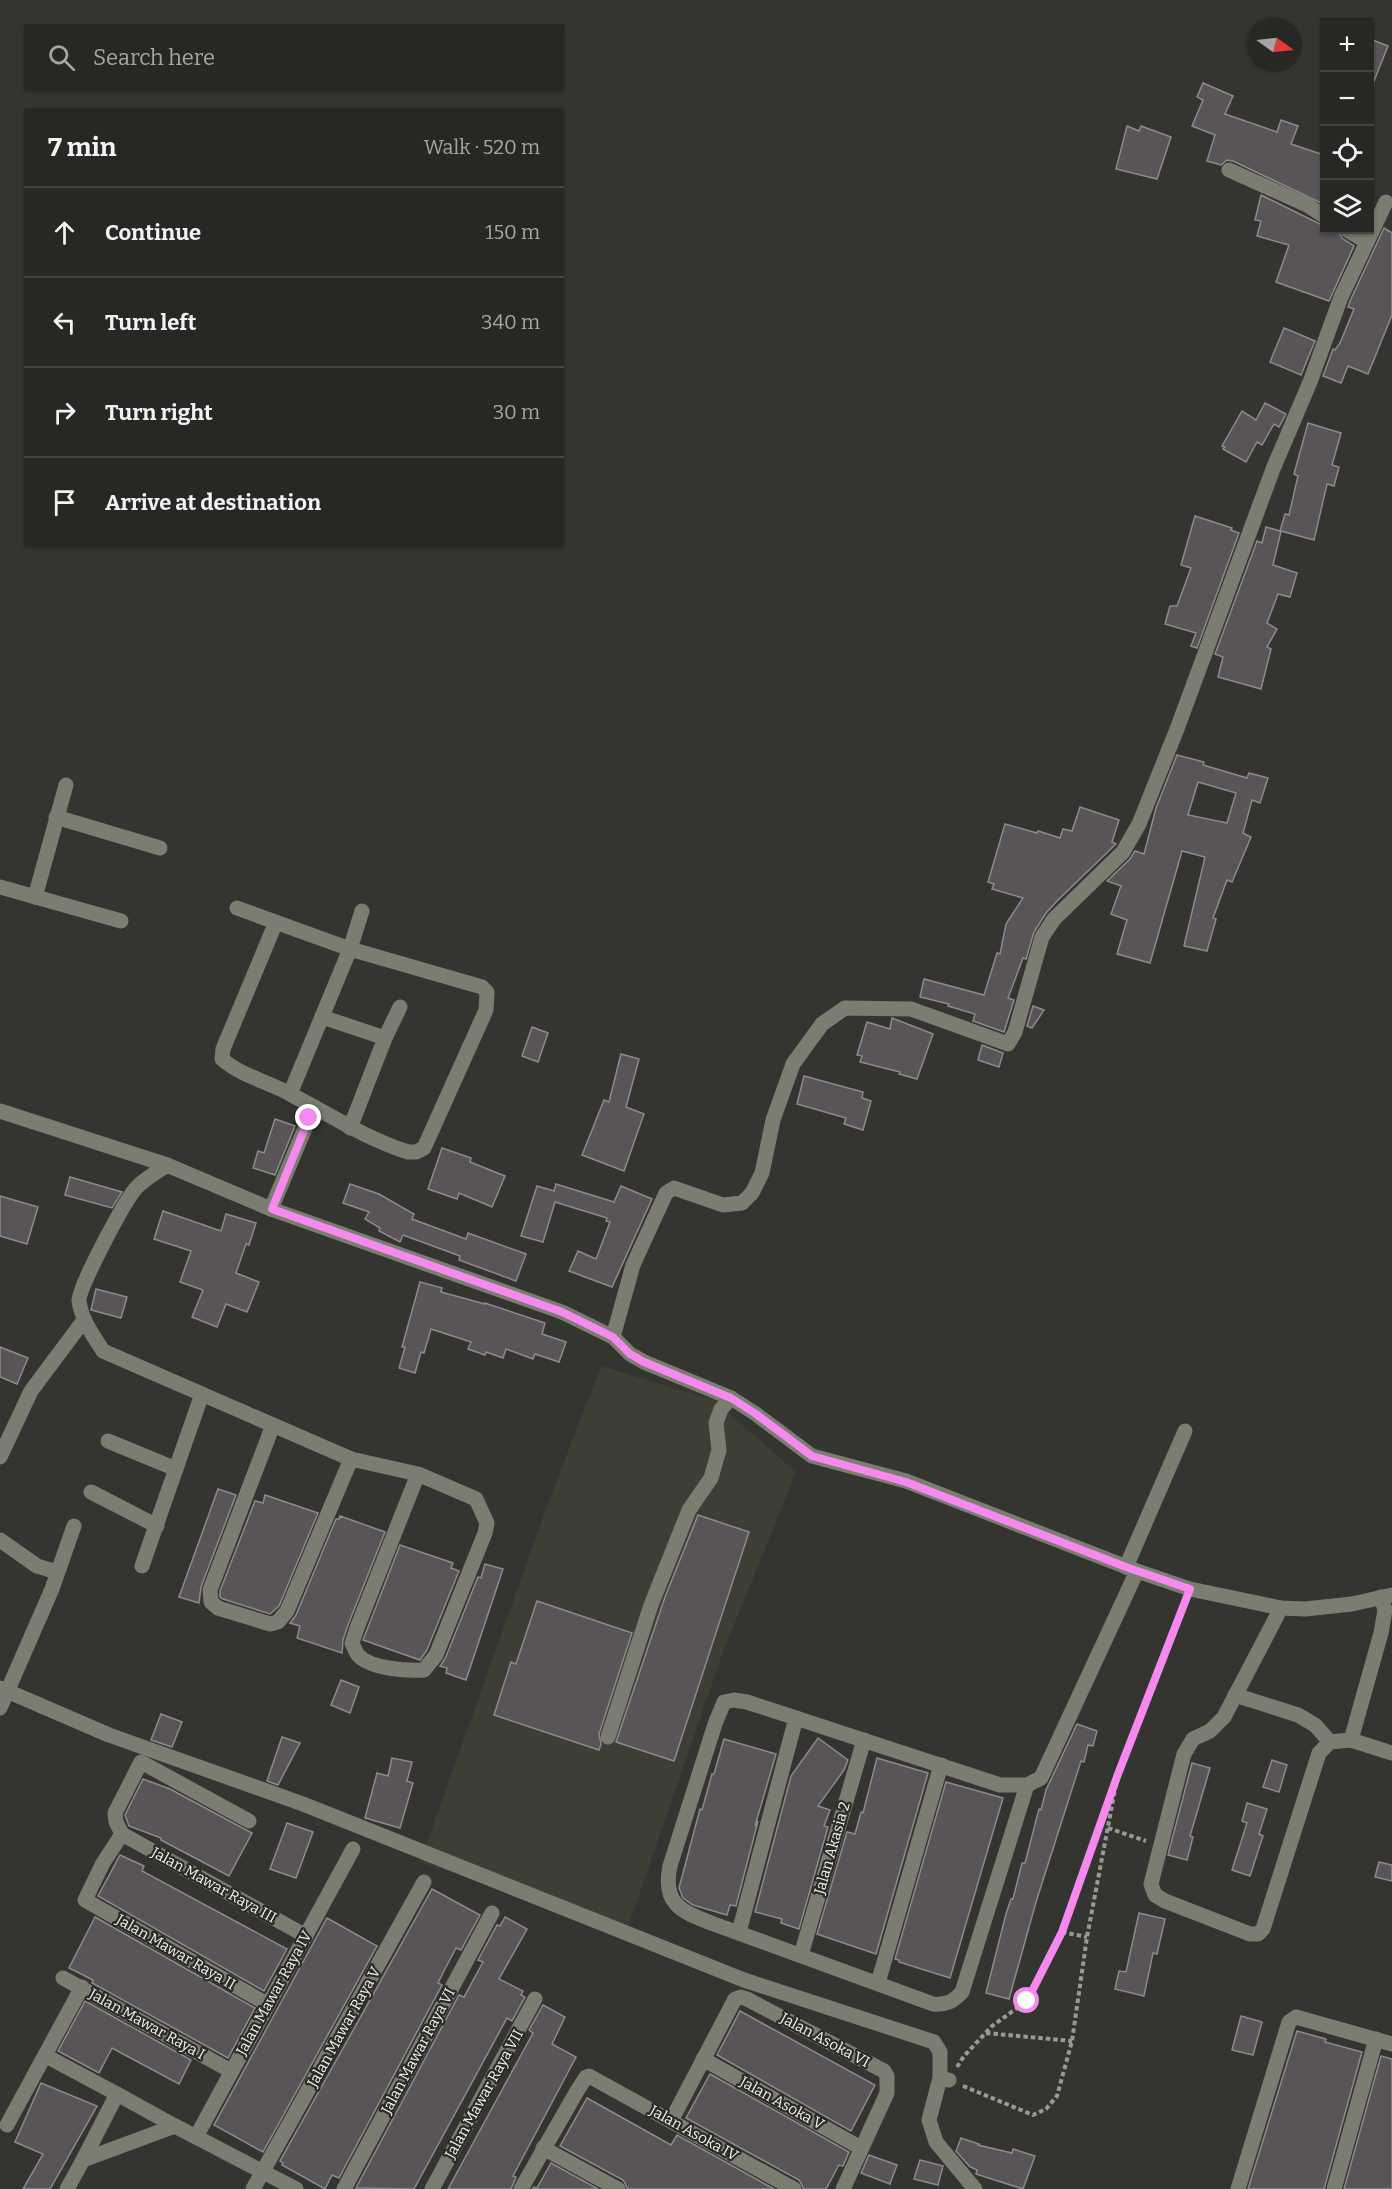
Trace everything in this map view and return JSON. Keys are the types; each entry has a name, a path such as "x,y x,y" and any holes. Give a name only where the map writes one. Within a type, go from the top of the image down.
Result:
{"street":[{"path":"1229,170 1307,205 1320,213"},
{"path":"613,1337 633,1265 666,1193 674,1188 723,1205 742,1203 752,1193 762,1173 773,1120 793,1064 822,1024 845,1008 911,1009 1008,1044 1015,1032 1042,937 1054,919 1123,852 1142,815 1178,729 1273,469 1310,382 1341,297 1386,202"},
{"path":"1354,234 1367,242"},
{"path":"35,897 66,785"},
{"path":"56,817 160,848"},
{"path":"0,887 121,921"},
{"path":"237,908 276,922 350,949 482,987 487,992 486,1010 424,1148 416,1152 405,1151 350,1128 290,1094 230,1066 222,1059 223,1049 276,922"},
{"path":"290,1094 350,949 362,911"},
{"path":"350,1128 385,1038 400,1007"},
{"path":"322,1017 385,1038"},
{"path":"272,1209 314,1107"},
{"path":"0,1111 166,1165 272,1209 562,1312 613,1337 630,1354 644,1362 731,1398 812,1456 906,1482 1131,1569 1190,1589 1281,1608 1305,1609 1352,1604 1386,1596 1382,1633 1351,1740"},
{"path":"166,1165 136,1188 86,1278 79,1299 84,1320 103,1351 351,1459 418,1474 476,1499 487,1523 485,1533 436,1655 424,1670 405,1671 372,1663 359,1655 352,1643 418,1474"},
{"path":"0,1457 31,1391 84,1320"},
{"path":"142,1566 202,1394"},
{"path":"608,1737 651,1605 688,1510 711,1478 719,1450 716,1423 721,1409 731,1398"},
{"path":"273,1425 210,1590 211,1602 218,1608 270,1624 278,1622 287,1611 351,1459"},
{"path":"1027,1785 962,1992 951,2002 943,2005 933,2004 685,1912 670,1895 667,1882 670,1866 724,1702 734,1700 747,1702 1000,1785 1027,1785 1041,1778 1131,1569 1185,1431"},
{"path":"108,1441 176,1469"},
{"path":"91,1492 157,1526"},
{"path":"0,1708 4,1689 52,1589 74,1526"},
{"path":"0,1540 37,1566 57,1572"},
{"path":"1281,1608 1224,1717 1210,1731 1193,1739 1184,1754 1151,1884 1155,1895 1164,1901 1250,1934 1257,1934 1263,1929 1319,1753 1330,1742 1351,1740 1392,1753"},
{"path":"4,1689 110,1735 303,1804 744,1980 934,2042 940,2052 944,2079 929,2120 936,2142 975,2189"},
{"path":"1235,1695 1298,1715 1315,1725 1330,1742"},
{"path":"739,1932 796,1718"},
{"name":"Jalan Akasia 2","path":"801,1955 864,1740"},
{"path":"122,1834 116,1822 115,1813 141,1762 249,1821"},
{"path":"878,1983 941,1765"},
{"name":"Jalan Mawar Raya II","path":"122,1834 103,1863 85,1900 267,2004"},
{"name":"Jalan Mawar Raya III","path":"122,1834 306,1936"},
{"name":"Jalan Mawar Raya IV","path":"196,2136 353,1849"},
{"name":"Jalan Mawar Raya V","path":"253,2189 424,1882"},
{"name":"Jalan Mawar Raya VI","path":"344,2189 492,1913"},
{"name":"Jalan Mawar Raya I","path":"63,1978 231,2071"},
{"path":"7,2125 82,1987"},
{"name":"Jalan Asoka VI","path":"703,2059 735,1999 741,1997 884,2071 887,2076 887,2092 861,2148"},
{"name":"Jalan Mawar Raya VII","path":"432,2189 535,1999"},
{"path":"1238,2189 1289,2022 1296,2017 1392,2044"},
{"path":"1334,2189 1376,2039"},
{"path":"46,2056 296,2189"},
{"path":"671,2121 703,2059"},
{"name":"Jalan Asoka V","path":"703,2059 861,2148"},
{"name":"Jalan Asoka IV","path":"543,2148 586,2077 589,2076 794,2189"},
{"path":"68,2189 117,2094"},
{"path":"83,2160 175,2126"},
{"path":"521,2189 543,2148 618,2189"},
{"path":"843,2189 861,2148"}],"path":[{"path":"1118,1774 1087,1937 1072,2041 1058,2096 1046,2109 1034,2115 944,2079 992,2026 1027,2001 1062,1932 1118,1774 1190,1589"},
{"path":"1107,1828 1161,1847"},
{"path":"1062,1932 1087,1937"},
{"path":"986,2033 1072,2041"}],"shaded area":[{"path":"601,1366 714,1400 796,1472 723,1652 627,1930 420,1862 550,1498"}],"building":[{"path":"1374,41 1388,46 1374,81"},
{"path":"1203,83 1233,96 1225,114 1277,132 1281,120 1298,126 1291,144 1320,154 1320,203 1233,161 1227,160 1221,165 1207,161 1215,135 1192,126 1203,100 1197,97"},
{"path":"1127,126 1139,131 1141,126 1171,137 1157,179 1116,169"},
{"path":"1261,195 1320,224 1320,234 1340,234 1354,246 1329,301 1276,282 1289,245 1257,236 1261,221 1255,220"},
{"path":"1384,228 1392,233 1392,315 1368,374 1348,366 1341,383 1323,376 1333,349 1335,350 1340,343 1354,309 1348,307 1350,301"},
{"path":"1284,328 1315,341 1301,375 1270,362"},
{"path":"1265,403 1286,414 1279,427 1274,424 1262,445 1257,442 1246,462 1223,449 1225,447 1222,446 1242,411 1256,420"},
{"path":"1308,423 1341,433 1332,465 1339,467 1334,486 1327,484 1314,540 1281,531 1273,565 1297,573 1290,597 1278,594 1267,623 1277,629 1267,647 1271,649 1261,689 1218,677 1223,657 1215,654 1257,541 1262,543 1266,527 1280,531 1285,514 1289,515 1298,476 1294,474"},
{"path":"1195,516 1232,528 1231,530 1239,533 1197,648 1191,646 1196,633 1165,624 1170,606 1177,606 1191,568 1181,565"},
{"path":"1177,755 1247,778 1249,773 1268,778 1260,803 1252,800 1243,833 1251,837 1232,882 1227,880 1213,918 1216,919 1207,951 1184,946 1205,857 1182,851 1150,963 1117,954 1127,920 1111,914 1121,886 1107,881 1130,859 1135,851 1144,854 1156,808","holes":["1198,782 1236,793 1227,823 1188,815"]},
{"path":"1080,807 1119,820 1112,842 1116,844 1058,900 1034,932 1026,959 1023,958 1008,998 1014,1000 1004,1032 973,1021 975,1014 948,1006 949,1004 920,997 924,979 984,995 997,953 1000,954 1006,924 1023,898 992,889 994,884 988,882 1005,824 1060,838 1063,829 1072,831"},
{"path":"1033,1006 1044,1010 1032,1028 1027,1026"},
{"path":"892,1018 933,1034 917,1079 899,1074 900,1072 860,1062 862,1056 857,1055 867,1022 890,1029"},
{"path":"532,1027 548,1033 538,1062 522,1056"},
{"path":"982,1045 1003,1053 999,1067 978,1060"},
{"path":"621,1054 639,1059 626,1107 644,1114 624,1171 582,1155 604,1100 609,1102"},
{"path":"804,1076 863,1092 862,1098 871,1101 863,1130 844,1124 846,1118 797,1104"},
{"path":"275,1119 295,1126 275,1175 253,1168 258,1151 264,1153"},
{"path":"442,1148 471,1158 470,1162 505,1176 492,1207 459,1193 457,1199 428,1189"},
{"path":"70,1177 122,1192 112,1208 65,1195"},
{"path":"350,1184 379,1194 414,1214 412,1219 466,1239 468,1233 526,1254 516,1281 459,1260 460,1256 403,1235 400,1242 379,1231 380,1228 365,1219 369,1212 343,1203"},
{"path":"556,1184 614,1202 621,1186 652,1199 612,1287 569,1271 578,1251 596,1259 610,1222 606,1221 607,1218 555,1202 543,1242 521,1236 537,1186 554,1191"},
{"path":"0,1196 38,1207 27,1244 0,1236"},
{"path":"163,1211 221,1231 226,1214 256,1223 236,1273 259,1282 247,1312 226,1304 217,1327 192,1317 203,1290 180,1282 191,1251 154,1239"},
{"path":"420,1282 442,1288 441,1292 485,1303 545,1323 542,1334 566,1342 559,1362 535,1354 533,1359 506,1349 503,1358 486,1352 485,1355 468,1349 471,1342 431,1329 415,1373 399,1368 405,1347 402,1347"},
{"path":"96,1289 127,1297 121,1318 91,1310"},
{"path":"0,1347 28,1358 17,1384 0,1377"},
{"path":"218,1489 236,1495 201,1587 199,1603 179,1597"},
{"path":"265,1495 318,1513 279,1606 270,1614 220,1597 220,1591 255,1501 263,1503"},
{"path":"698,1515 749,1532 674,1761 616,1742 665,1597"},
{"path":"340,1516 385,1532 348,1625 342,1653 297,1638 300,1626 290,1623 296,1615 336,1519"},
{"path":"400,1545 453,1563 451,1568 459,1571 427,1650 420,1660 363,1640"},
{"path":"485,1564 503,1569 466,1680 446,1673 447,1668 440,1666 445,1659 478,1577 481,1578"},
{"path":"537,1601 632,1633 599,1734 601,1744 599,1750 494,1715 511,1662 516,1664"},
{"path":"341,1680 359,1687 350,1713 331,1705"},
{"path":"161,1714 182,1722 172,1747 151,1740"},
{"path":"1077,1724 1097,1731 1093,1746 1088,1745 1084,1762 1081,1761 1036,1902 1009,1999 986,1993 1006,1914 1011,1899 1013,1899 1022,1863 1025,1863 1039,1809 1041,1810 1046,1790"},
{"path":"282,1737 300,1743 278,1785 267,1781"},
{"path":"818,1738 848,1760 844,1770 818,1806 830,1810 824,1826 828,1827 799,1929 781,1923 782,1919 755,1912 791,1776"},
{"path":"724,1739 776,1754 755,1826 758,1821 736,1906 730,1905 727,1915 693,1905 683,1898 679,1888 700,1809 702,1810"},
{"path":"392,1758 412,1762 407,1781 413,1783 400,1828 365,1818 377,1773 388,1776"},
{"path":"877,1758 928,1773 876,1954 817,1934 847,1832 855,1834 861,1812 863,1813"},
{"path":"1272,1760 1287,1765 1279,1792 1263,1787"},
{"path":"1192,1763 1210,1768 1190,1836 1193,1837 1187,1860 1168,1855"},
{"path":"143,1779 170,1789 252,1833 229,1876 161,1838 129,1826 125,1815"},
{"path":"946,1782 1003,1798 950,1978 895,1959"},
{"path":"1247,1803 1267,1809 1259,1834 1263,1836 1250,1876 1232,1870 1247,1823 1242,1821"},
{"path":"287,1823 313,1832 296,1878 270,1869"},
{"path":"120,1855 144,1866 142,1871 287,1949 264,1991 98,1896"},
{"path":"1379,1862 1392,1865 1392,1881 1375,1877"},
{"path":"432,1889 480,1915 461,1950 456,1948 438,1983 442,1985 339,2178 332,2175 325,2189 282,2165 280,2161"},
{"path":"1139,1913 1165,1919 1157,1954 1153,1953 1144,1996 1115,1989 1119,1971 1126,1972"},
{"path":"95,1917 255,2008 228,2058 69,1968"},
{"path":"505,1917 527,1929 499,1979 523,1991 521,1995 525,1997 512,2021 507,2018 414,2189 356,2188 459,1995 464,1997 483,1962 478,1960 497,1925 500,1926"},
{"path":"327,1918 377,1946 263,2152 214,2125"},
{"path":"85,2001 191,2060 179,2084 112,2048 99,2073 58,2051"},
{"path":"543,2005 565,2017 552,2044 576,2057 513,2176 516,2177 511,2189 448,2189 533,2033 529,2030"},
{"path":"740,2011 875,2085 851,2131 717,2055"},
{"path":"1241,2016 1262,2022 1253,2055 1232,2050"},
{"path":"1297,2031 1326,2039 1325,2042 1362,2052 1324,2189 1248,2189"},
{"path":"1381,2056 1392,2059 1392,2189 1344,2189"},
{"path":"710,2074 849,2152 843,2166 839,2165 826,2189 804,2189 799,2180 686,2118"},
{"path":"41,2083 97,2106 50,2189 23,2189 43,2154 15,2142"},
{"path":"587,2098 671,2145 677,2135 774,2189 628,2189 623,2180 560,2146"},
{"path":"961,2138 978,2145 1012,2153 1013,2149 1035,2156 1023,2189 976,2174 977,2170 970,2167 956,2151"},
{"path":"869,2155 897,2165 890,2184 861,2173"},
{"path":"920,2160 943,2166 938,2185 914,2179"},
{"path":"551,2163 598,2189 532,2189 537,2188"}],"route":[{"path":"309,1118 272,1209 562,1312 613,1337 630,1354 644,1362 731,1398 812,1456 906,1482 1126,1567 1190,1589 1118,1774 1062,1932 1027,2001"}]}
